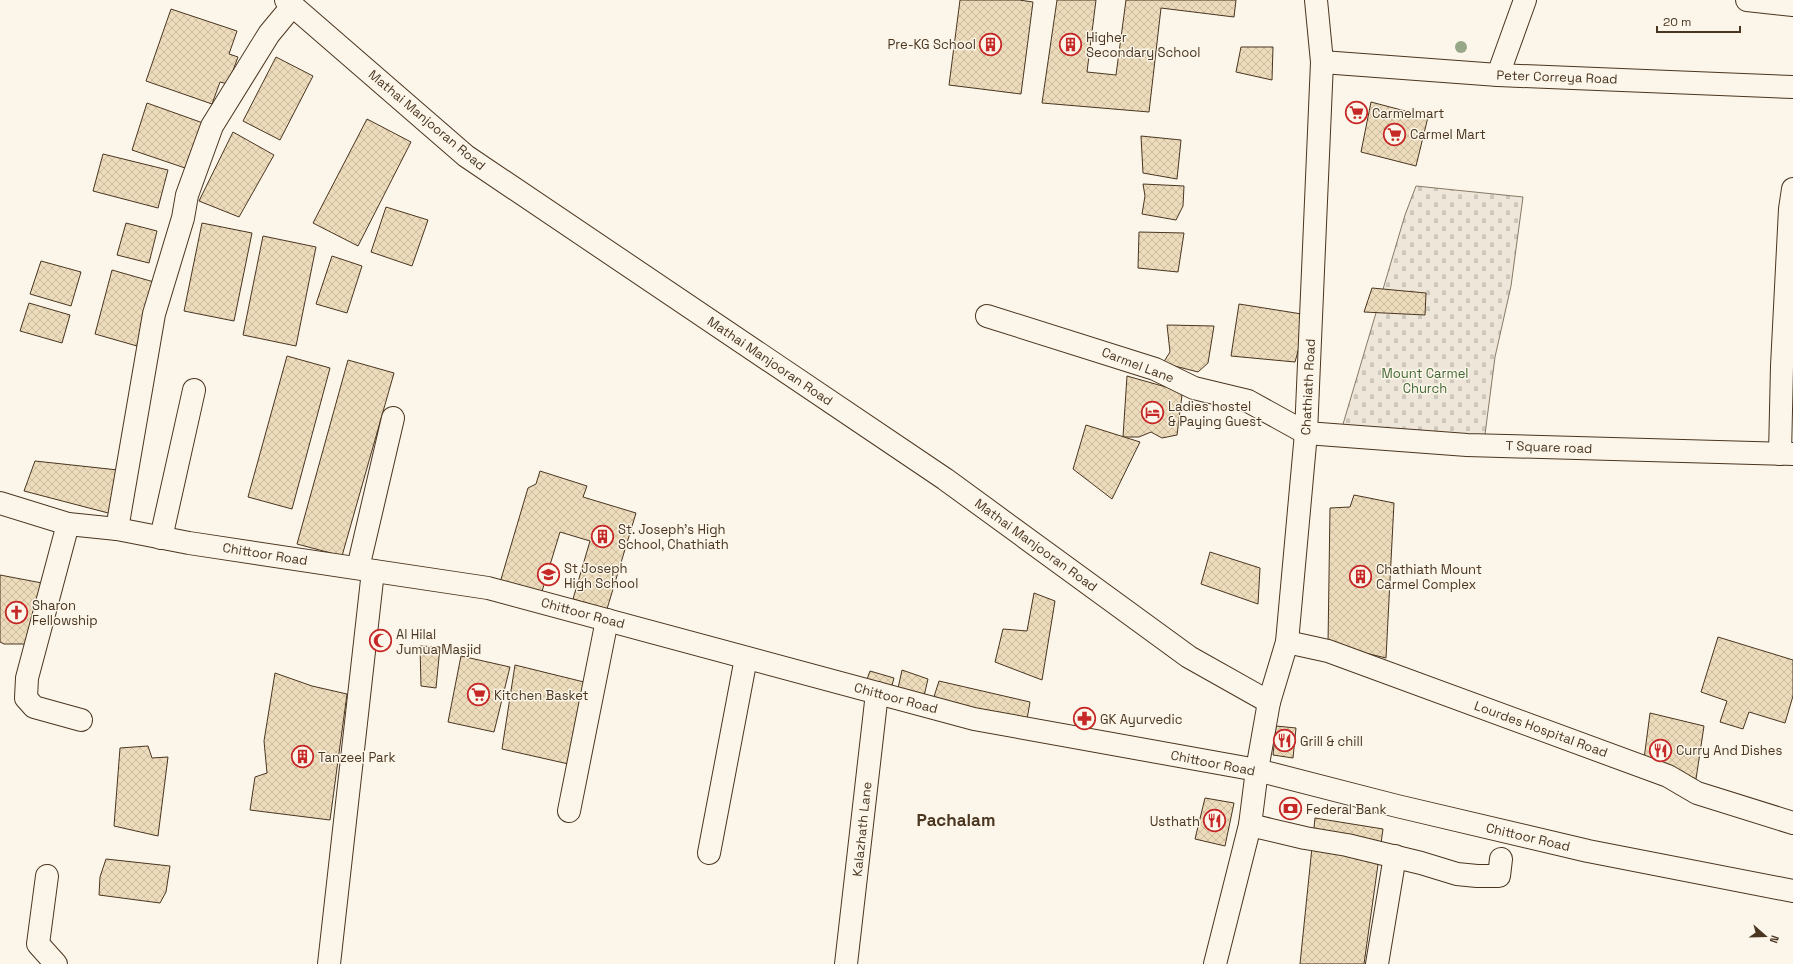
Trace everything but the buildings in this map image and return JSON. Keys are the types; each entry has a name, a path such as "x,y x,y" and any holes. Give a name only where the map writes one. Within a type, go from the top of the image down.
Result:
{"street":[{"name":"Chathiath Road","path":"1215,964 1250,825 1257,770 1269,702 1286,642 1306,433 1322,62 1316,0"},
{"path":"1498,75 1525,0"},
{"path":"1747,0 1793,5"},
{"path":"117,530 154,314 183,218 187,195 212,126 290,2"},
{"name":"Mathai Manjooran Road","path":"290,2 466,156 945,479 1189,657 1269,702"},
{"name":"Peter Correya Road","path":"1322,62 1498,75 1793,87"},
{"path":"1786,454 1782,366 1790,217 1793,189"},
{"name":"Carmel Lane","path":"987,316 1155,368 1194,388 1248,401 1306,433"},
{"path":"160,538 194,390"},
{"path":"328,964 365,570 392,418"},
{"name":"T Square road","path":"1306,433 1467,445 1786,454"},
{"name":"Chittoor Road","path":"0,502 68,524 117,530 160,538 488,588 984,721 1257,770 1389,804 1588,851 1793,891"},
{"path":"68,524 27,678 26,698 34,707 81,720"},
{"path":"569,811 607,620"},
{"name":"Lourdes Hospital Road","path":"1286,642 1328,651 1668,776 1697,793 1793,823"},
{"path":"709,852 746,658"},
{"name":"Kalazhath Lane","path":"846,964 877,693"},
{"path":"1250,825 1305,838 1347,845 1395,856 1457,874 1499,876 1501,859"},
{"path":"1377,964 1395,856"},
{"path":"47,876 38,944 56,964"}],"green space":[{"name":"Mount Carmel Church","path":"1416,186 1523,197 1511,286 1495,357 1483,450 1338,441 1405,215"}],"place":[{"name":"Pre-KG School","path":"991,44"},
{"name":"Higher Secondary School","path":"1071,44"},
{"name":"Carmelmart","path":"1357,113"},
{"name":"Carmel Mart","path":"1394,134"},
{"name":"Ladies hostel & Paying Guest","path":"1152,413"},
{"name":"St. Joseph's High School, Chathiath","path":"602,536"},
{"name":"St Joseph High School","path":"549,575"},
{"name":"Chathiath Mount Carmel Complex","path":"1360,576"},
{"name":"Sharon Fellowship","path":"17,612"},
{"name":"Al Hilal Jumua Masjid","path":"381,641"},
{"name":"Kitchen Basket","path":"478,695"},
{"name":"GK Ayurvedic","path":"1084,719"},
{"name":"Grill & chill","path":"1285,741"},
{"name":"Curry And Dishes","path":"1660,750"},
{"name":"Tanzeel Park","path":"302,757"},
{"name":"Federal Bank","path":"1290,809"},
{"name":"Usthath","path":"1215,821"}],"district":[{"name":"Pachalam","path":"956,820"}]}
